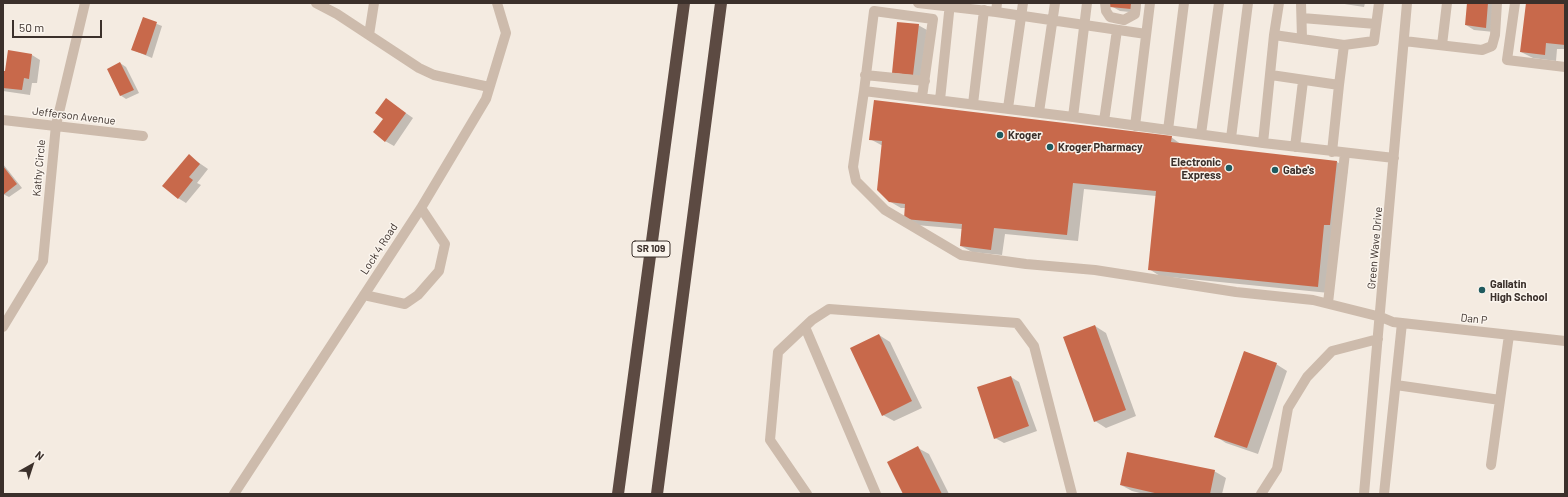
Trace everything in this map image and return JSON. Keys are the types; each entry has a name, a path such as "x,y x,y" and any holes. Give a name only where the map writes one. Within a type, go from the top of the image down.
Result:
{"highway":[{"name":"SR 109","path":"618,494 684,3"},
{"path":"657,494 721,3"}],"street":[{"name":"Kathy Circle","path":"3,327 43,261 56,125 85,3"},
{"path":"316,3 337,14 419,68 434,75 489,87"},
{"path":"369,35 374,3"},
{"name":"Lock 4 Road","path":"234,494 421,208 486,99 506,33 497,3"},
{"path":"918,3 949,4 984,10 996,7 1021,15 1146,34"},
{"path":"1008,108 1023,3"},
{"path":"1039,112 1055,3"},
{"path":"1073,117 1087,3"},
{"path":"1105,3 1106,11 1110,17 1124,20 1132,18 1135,14 1136,3"},
{"path":"1135,126 1150,3"},
{"path":"1168,130 1184,3"},
{"path":"1201,134 1219,3"},
{"path":"1231,138 1248,3"},
{"path":"1263,143 1274,35 1279,3"},
{"path":"1301,3 1302,38"},
{"path":"1274,35 1344,45 1374,41 1379,3"},
{"name":"Green Wave Drive","path":"1364,494 1381,317 1407,3"},
{"path":"1442,45 1446,3"},
{"path":"1404,41 1482,50 1492,46 1495,35 1497,3"},
{"path":"1515,3 1507,60 1565,67"},
{"path":"940,100 949,4"},
{"path":"890,8 933,19 922,97"},
{"name":"Dan P","path":"890,8 874,11 853,167 856,181 885,210 961,255 1026,264 1095,270 1236,292 1328,303 1381,317 1397,323 1565,341"},
{"path":"973,104 984,10"},
{"path":"1302,18 1376,24"},
{"path":"1104,121 1117,30"},
{"path":"930,42 945,44"},
{"path":"1332,152 1344,45"},
{"path":"865,75 925,81"},
{"path":"1271,75 1303,81 1339,85"},
{"path":"1295,147 1303,81"},
{"path":"864,91 1039,112 1332,152 1394,158"},
{"name":"Jefferson Avenue","path":"3,120 143,136"},
{"path":"1328,303 1345,153"},
{"path":"364,295 405,304 418,295 439,271 445,244 421,208"},
{"path":"807,494 770,440 778,352 805,327 829,309 1017,323 1034,346 1072,494"},
{"path":"1384,494 1396,386 1397,323"},
{"path":"805,327 876,494"},
{"path":"1491,466 1509,335"},
{"path":"1261,494 1277,469 1288,408 1307,377 1332,351 1378,339"},
{"path":"1396,386 1500,400"}],"building":[{"path":"1110,3 1132,3 1131,9 1110,7"},
{"path":"1467,3 1488,3 1486,28 1465,25"},
{"path":"1526,3 1565,3 1565,45 1546,43 1545,55 1520,52"},
{"path":"143,17 157,22 146,55 131,50"},
{"path":"897,22 919,24 913,75 892,73"},
{"path":"8,50 32,54 29,79 24,78 22,90 3,88 3,71 5,71"},
{"path":"120,62 134,90 120,96 107,69"},
{"path":"386,98 406,113 385,142 373,132 383,119 375,113"},
{"path":"874,100 1172,136 1171,142 1337,161 1330,225 1324,225 1318,287 1148,270 1156,191 1073,183 1067,235 994,228 991,250 960,246 962,224 904,219 905,204 889,202 877,190 882,141 869,140"},
{"path":"189,154 200,164 189,177 193,180 178,199 162,186"},
{"path":"3,166 17,184 3,195"},
{"path":"1095,325 1126,410 1094,422 1063,337"},
{"path":"879,334 912,401 882,416 850,348"},
{"path":"1244,351 1277,363 1247,448 1214,437"},
{"path":"1011,376 1029,426 994,439 977,387"},
{"path":"918,446 942,494 903,494 887,462"},
{"path":"1127,452 1215,470 1210,494 1159,494 1120,485"}],"place":[{"name":"Kroger","path":"1000,135"},
{"name":"Kroger Pharmacy","path":"1050,147"},
{"name":"Electronic Express","path":"1229,168"},
{"name":"Gabe's","path":"1275,170"},
{"name":"Gallatin High School","path":"1482,290"}]}
